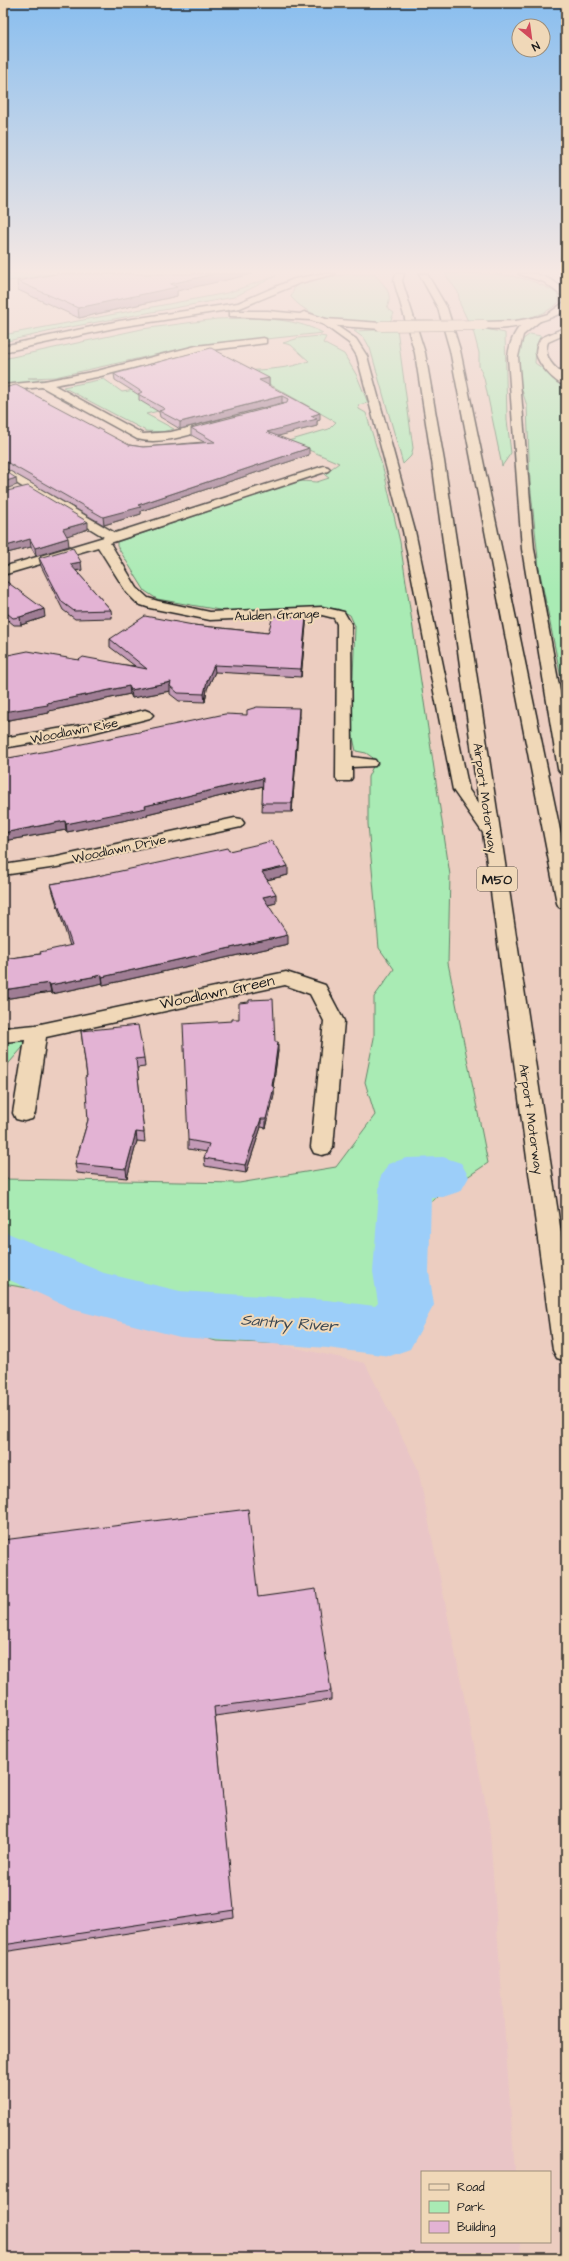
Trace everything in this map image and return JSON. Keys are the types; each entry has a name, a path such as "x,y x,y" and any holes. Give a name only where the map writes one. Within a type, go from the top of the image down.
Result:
{"main road":[{"path":"3,388 44,384 68,380"},
{"path":"368,380 409,531 461,790 491,834"},
{"name":"Airport Motorway","path":"424,380 438,461 566,1350"},
{"path":"461,380 566,903"},
{"path":"515,380 528,549 566,769"},
{"path":"44,384 141,437 169,436 228,421"},
{"name":"Aulden Grange","path":"3,470 31,487 106,540 106,546 132,590 144,601 154,605 210,616 322,611 339,616 344,624 344,778"},
{"path":"3,571 106,540 310,474 324,474"},
{"path":"17,491 31,487"},
{"name":"Woodlawn Rise","path":"3,743 88,729 145,715"},
{"path":"344,761 369,763"},
{"name":"Woodlawn Drive","path":"3,870 57,862 235,823"},
{"path":"555,847 566,833"},
{"name":"Woodlawn Green","path":"3,1035 36,1032 286,978 318,990 334,1021 322,1147"},
{"path":"24,1114 36,1032"}],"shaded area":[{"path":"3,1284 365,1363 418,1469 489,1820 515,2171 421,2171 421,2243 520,2243 521,2258 3,2258"}],"green space":[{"path":"3,380 51,380 3,385"},
{"path":"101,380 105,380 122,392 167,385 167,409 146,414 174,429 162,432 146,431 63,387"},
{"path":"261,380 358,380 368,403 358,405 359,409 366,413 384,472 400,542 450,875 448,963 488,1163 427,1204 424,1315 379,1312 312,1345 216,1341 34,1289 3,1284 3,1179 239,1183 336,1167 375,1115 365,1082 374,1038 374,997 394,969 379,948 368,824 368,777 376,760 366,753 356,751 351,728 355,626 350,615 338,609 321,607 231,612 157,599 145,591 117,546 117,542 299,481 317,482 329,478 325,475 339,463 288,441 329,429 336,422"},
{"path":"379,380 404,380 413,448 411,456 403,464"},
{"path":"484,380 506,380 507,420 511,453 502,466"},
{"path":"520,380 556,380 566,393 566,703 539,568 530,482 527,406"},
{"path":"36,1032 3,1070 3,1034"}],"building":[{"path":"123,380 261,380 259,380 320,413 311,416 317,419 267,432 309,448 138,505 141,507 103,517 3,460 3,388 16,385 129,445 143,447 215,442 191,428 287,403 288,399 282,396 180,422 159,411 165,409 138,394 142,392"},
{"path":"3,470 16,478 3,482"},
{"path":"28,486 88,522 63,529 68,538 35,548 30,539 3,547 3,492"},
{"path":"73,548 81,562 70,564 111,610 74,611 62,602 39,558"},
{"path":"3,579 44,609 13,618 3,610"},
{"path":"145,616 193,625 268,633 273,616 306,617 301,669 214,665 207,681 204,694 178,693 170,686 171,682 131,690 129,686 47,703 48,705 3,712 3,656 28,651 79,660 83,657 147,669 110,639"},
{"path":"257,707 299,708 292,803 262,803 263,778 145,806 146,808 66,824 65,821 3,833 3,759 225,714 247,715 247,710"},
{"path":"272,841 288,866 262,872 276,894 263,897 288,935 102,977 102,975 50,985 49,983 3,990 3,959 41,954 40,952 72,945 51,884 93,877 227,848 229,851"},
{"path":"273,999 275,1042 278,1042 272,1086 274,1087 266,1119 261,1119 245,1165 204,1158 209,1144 188,1140 183,1024 232,1021 232,1019 239,1019 239,1003 249,1002 249,1000"},
{"path":"138,1025 144,1058 136,1059 144,1133 136,1132 126,1169 75,1164 88,1120 85,1077 87,1076 81,1031"},
{"path":"248,1509 258,1597 316,1589 331,1691 214,1707 234,1910 3,1945 3,1540"}],"waterway":[{"name":"Santry River","path":"3,1253 95,1294 180,1314 327,1324 390,1332 406,1305 401,1272 406,1178 443,1177"}]}
